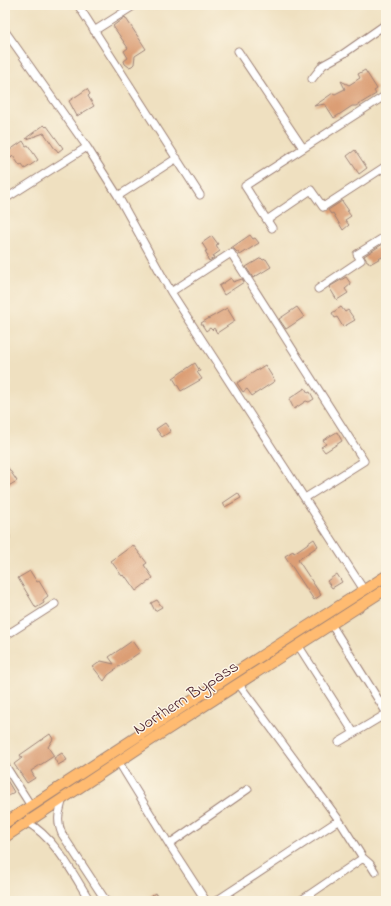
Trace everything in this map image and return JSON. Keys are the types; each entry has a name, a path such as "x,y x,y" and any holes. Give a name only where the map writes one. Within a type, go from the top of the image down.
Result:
{"main road":[{"name":"Northern Bypass","path":"5,837 118,761 151,734 386,576"},
{"name":"Northern Bypass","path":"5,824 31,806 238,683 386,589"}],"street":[{"path":"78,5 200,194"},
{"path":"94,31 135,5"},
{"path":"312,79 323,65 343,54 386,24"},
{"path":"5,31 87,147 118,196 171,292 364,590"},
{"path":"238,51 303,148"},
{"path":"272,228 245,186 386,95"},
{"path":"5,199 87,147"},
{"path":"118,196 177,158"},
{"path":"267,220 311,190 323,207 386,166"},
{"path":"318,289 361,260 357,254 386,236"},
{"path":"171,292 231,253 239,264 364,461 305,498"},
{"path":"5,636 55,604"},
{"path":"331,624 386,713 339,742"},
{"path":"298,645 354,733"},
{"path":"238,683 339,820 363,858 370,864 375,872"},
{"path":"118,761 206,901"},
{"path":"5,765 31,806"},
{"path":"169,844 248,789"},
{"path":"63,798 58,824 62,834 106,901"},
{"path":"216,901 339,820"},
{"path":"27,822 46,836 90,901"},
{"path":"300,901 363,858"}],"building":[{"path":"125,17 146,49 135,56 134,64 129,67 124,61 128,58 124,51 128,48 113,26"},
{"path":"365,70 377,89 374,91 376,94 356,106 352,106 334,118 325,104 314,106 333,93 335,94 345,89 341,81 349,85 360,78 358,74"},
{"path":"87,89 90,94 88,96 94,106 77,116 69,101"},
{"path":"44,125 46,127 47,126 63,148 58,152 44,133 27,139 26,138"},
{"path":"23,141 26,146 28,145 38,160 25,169 22,165 20,166 13,156 11,158 7,152"},
{"path":"355,150 367,168 359,174 347,156"},
{"path":"342,201 351,216 345,220 349,225 343,230 333,213 331,214 328,210"},
{"path":"250,235 259,243 240,255 231,248"},
{"path":"212,236 218,244 216,245 220,251 209,261 205,251 207,251 202,243"},
{"path":"386,242 386,261 382,257 370,264 364,256"},
{"path":"261,258 263,260 266,259 271,267 253,278 246,267"},
{"path":"346,277 351,284 345,289 348,293 337,300 329,287"},
{"path":"231,278 233,282 242,279 244,282 224,295 219,286"},
{"path":"297,307 304,317 286,329 279,319"},
{"path":"341,307 345,312 348,310 355,320 343,327 337,317 335,318 332,313"},
{"path":"227,308 235,321 217,333 214,328 212,330 210,328 206,331 201,323"},
{"path":"195,363 200,371 197,372 202,379 181,391 173,378"},
{"path":"265,365 275,381 252,396 247,389 243,392 237,383"},
{"path":"305,388 308,393 310,392 314,399 309,402 306,401 294,409 289,399"},
{"path":"165,423 171,431 162,437 156,429"},
{"path":"337,432 342,441 325,452 321,447 326,444 323,440"},
{"path":"5,463 17,481 5,488"},
{"path":"238,493 241,498 225,507 223,503"},
{"path":"314,539 318,546 298,560 321,595 314,600 285,556 293,551 294,553"},
{"path":"133,545 147,563 144,565 153,578 136,591 126,577 125,578 123,575 122,576 111,561"},
{"path":"30,571 37,582 39,581 48,596 43,600 44,603 36,608 18,578"},
{"path":"337,574 342,582 332,588 327,581"},
{"path":"157,600 162,607 155,611 151,603"},
{"path":"132,641 140,652 114,670 104,681 93,667 101,661 114,664 109,657"},
{"path":"50,734 53,739 48,747 54,756 31,771 35,778 27,783 14,764 22,758 20,755"},
{"path":"62,753 67,760 58,765 54,758"},
{"path":"5,777 14,792 5,798"},
{"path":"155,893 160,901 143,901"}]}
